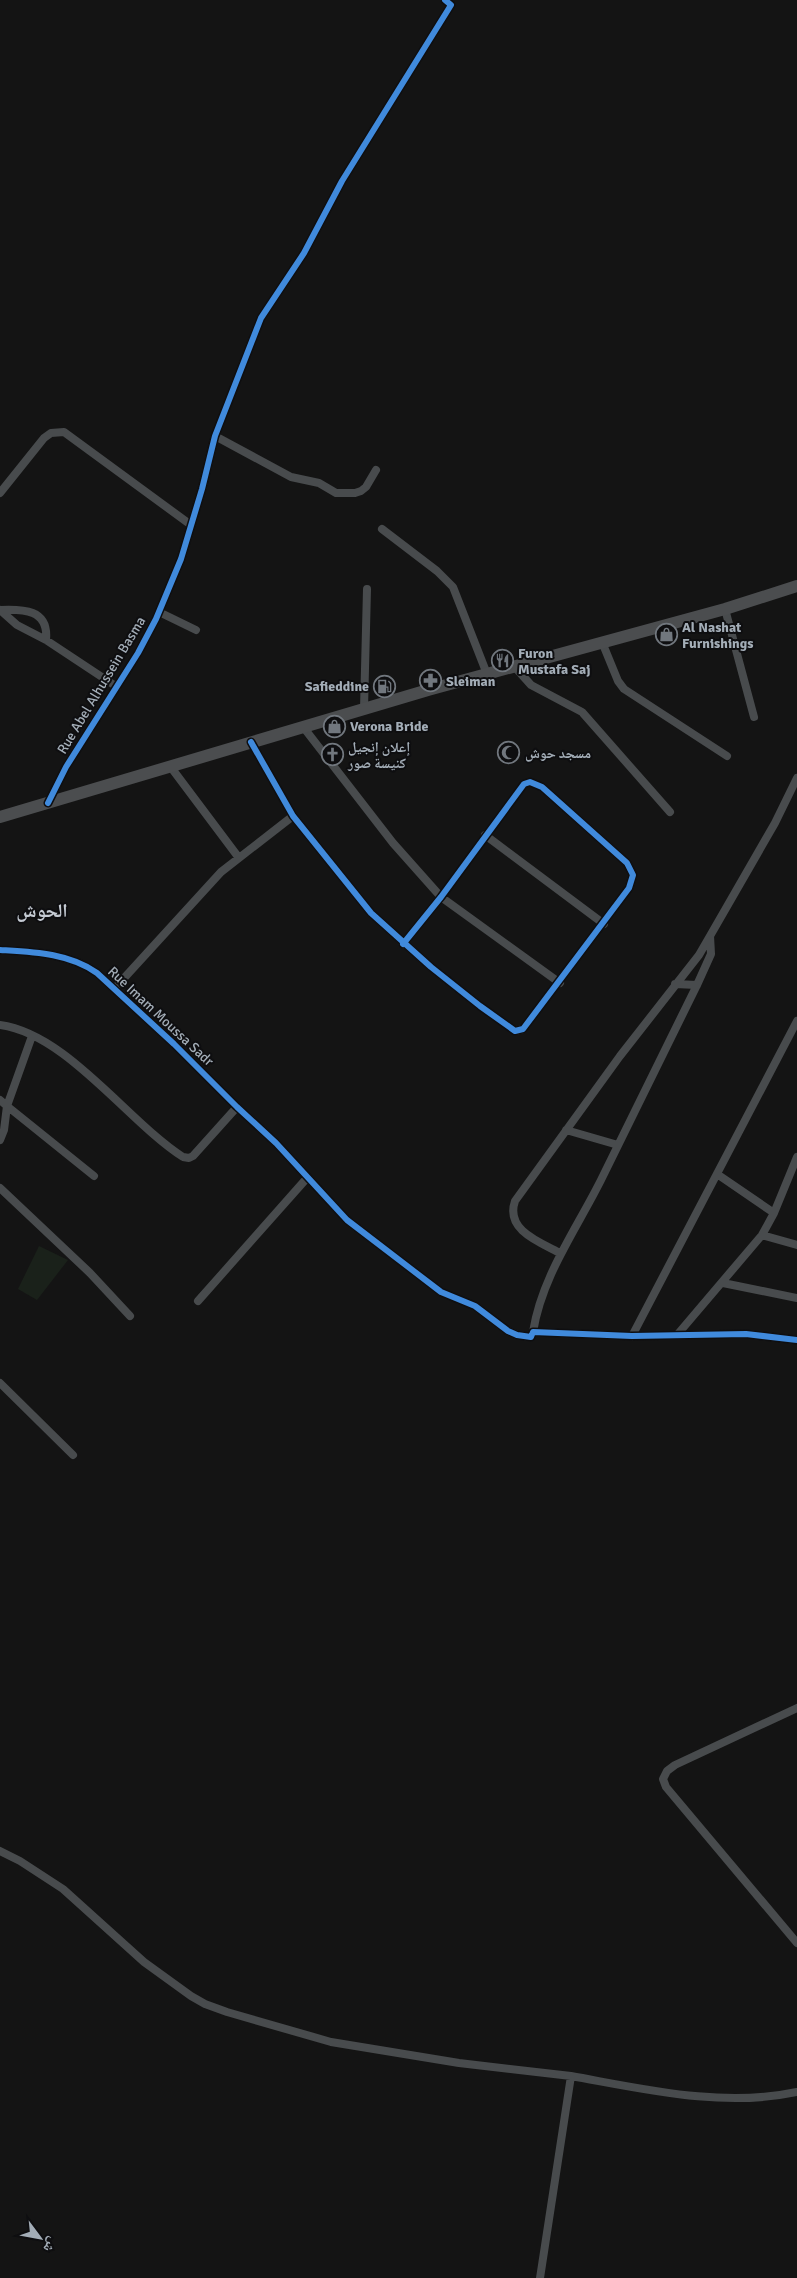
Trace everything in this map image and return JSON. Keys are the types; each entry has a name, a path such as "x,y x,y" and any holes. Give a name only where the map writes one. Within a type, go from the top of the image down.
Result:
{"main road":[{"path":"0,817 364,709 797,586"}],"street":[{"name":"Rue Abel Alhussein Basma","path":"48,803 66,767 138,653 159,612 181,559 215,436 261,318 304,252 342,180 451,5 445,0"},
{"path":"0,493 44,438 51,433 64,432 191,525"},
{"path":"215,436 291,477 319,483 336,493 361,491 366,487 376,470"},
{"path":"382,528 437,571 453,587 487,674"},
{"path":"364,709 367,589"},
{"path":"725,608 754,717"},
{"path":"0,610 21,609 35,613 47,632 46,640"},
{"path":"0,610 24,630 46,640 117,687"},
{"path":"159,612 196,630"},
{"path":"602,642 618,681 624,689 727,756"},
{"path":"514,666 531,685 582,712 670,812"},
{"path":"304,728 393,843 441,897 560,983"},
{"path":"251,742 293,816 371,913 403,944 480,1006 515,1031 523,1029 604,924 632,882 632,869 542,787 530,782 524,784 484,835 441,897 403,944"},
{"path":"170,766 239,858"},
{"path":"560,1253 520,1229 512,1217 512,1209 526,1183 675,984 699,955 775,823 797,778"},
{"path":"115,988 204,889 239,858 293,816"},
{"path":"484,835 604,924"},
{"path":"710,936 711,954 600,1182 560,1253 538,1311 533,1332 632,1336 746,1334 797,1340"},
{"name":"Rue Imam Moussa Sadr","path":"0,950 64,958 90,968 115,988 276,1143 347,1220 442,1292 474,1306 517,1335 531,1337 533,1332"},
{"path":"675,984 697,985"},
{"path":"632,1336 797,1021"},
{"path":"0,1025 12,1027 59,1050 184,1157 189,1158 193,1156 237,1107"},
{"path":"0,1140 4,1130 7,1106 32,1036"},
{"path":"0,1100 94,1176"},
{"path":"566,1130 618,1145"},
{"path":"676,1334 723,1283 762,1235 774,1213 797,1157"},
{"path":"716,1174 774,1213"},
{"path":"198,1301 308,1178"},
{"path":"0,1188 90,1273 130,1316"},
{"path":"762,1235 797,1245"},
{"path":"723,1283 797,1298"},
{"path":"0,1383 72,1455"},
{"path":"797,1708 675,1765 667,1771 663,1779 666,1787 797,1943"},
{"path":"0,1851 20,1861 63,1889 144,1962 205,2004 331,2042 459,2063 571,2076 701,2096 765,2098 797,2092"},
{"path":"540,2278 571,2076"}],"shaded area":[{"path":"39,1246 68,1260 37,1300 18,1289"}],"cycle path":[{"path":"48,803 66,767 138,653 156,619 181,559 202,489 215,436 261,318 304,253 342,181 451,5 445,0"},
{"path":"251,742 293,816 371,913 431,967 515,1031 523,1029 629,888 633,875 627,863 542,787 530,782 524,784 441,897 403,944"},
{"path":"0,950 63,957 86,966 97,973 174,1044 276,1143 347,1220 441,1292 475,1306 508,1331 517,1335 531,1337 533,1332 632,1336 746,1334 797,1340"}],"place":[{"name":"Al Nashat Furnishings","path":"666,635"},
{"name":"Furon Mustafa Saj","path":"502,661"},
{"name":"Sleiman","path":"430,681"},
{"name":"Safieddine","path":"385,686"},
{"name":"Verona Bride","path":"334,726"},
{"name":"مسجد حوش","path":"509,753"},
{"name":"إعلان إنجيل كنيسة صور","path":"332,755"}],"district":[{"name":"الحوش","path":"42,910"}]}
